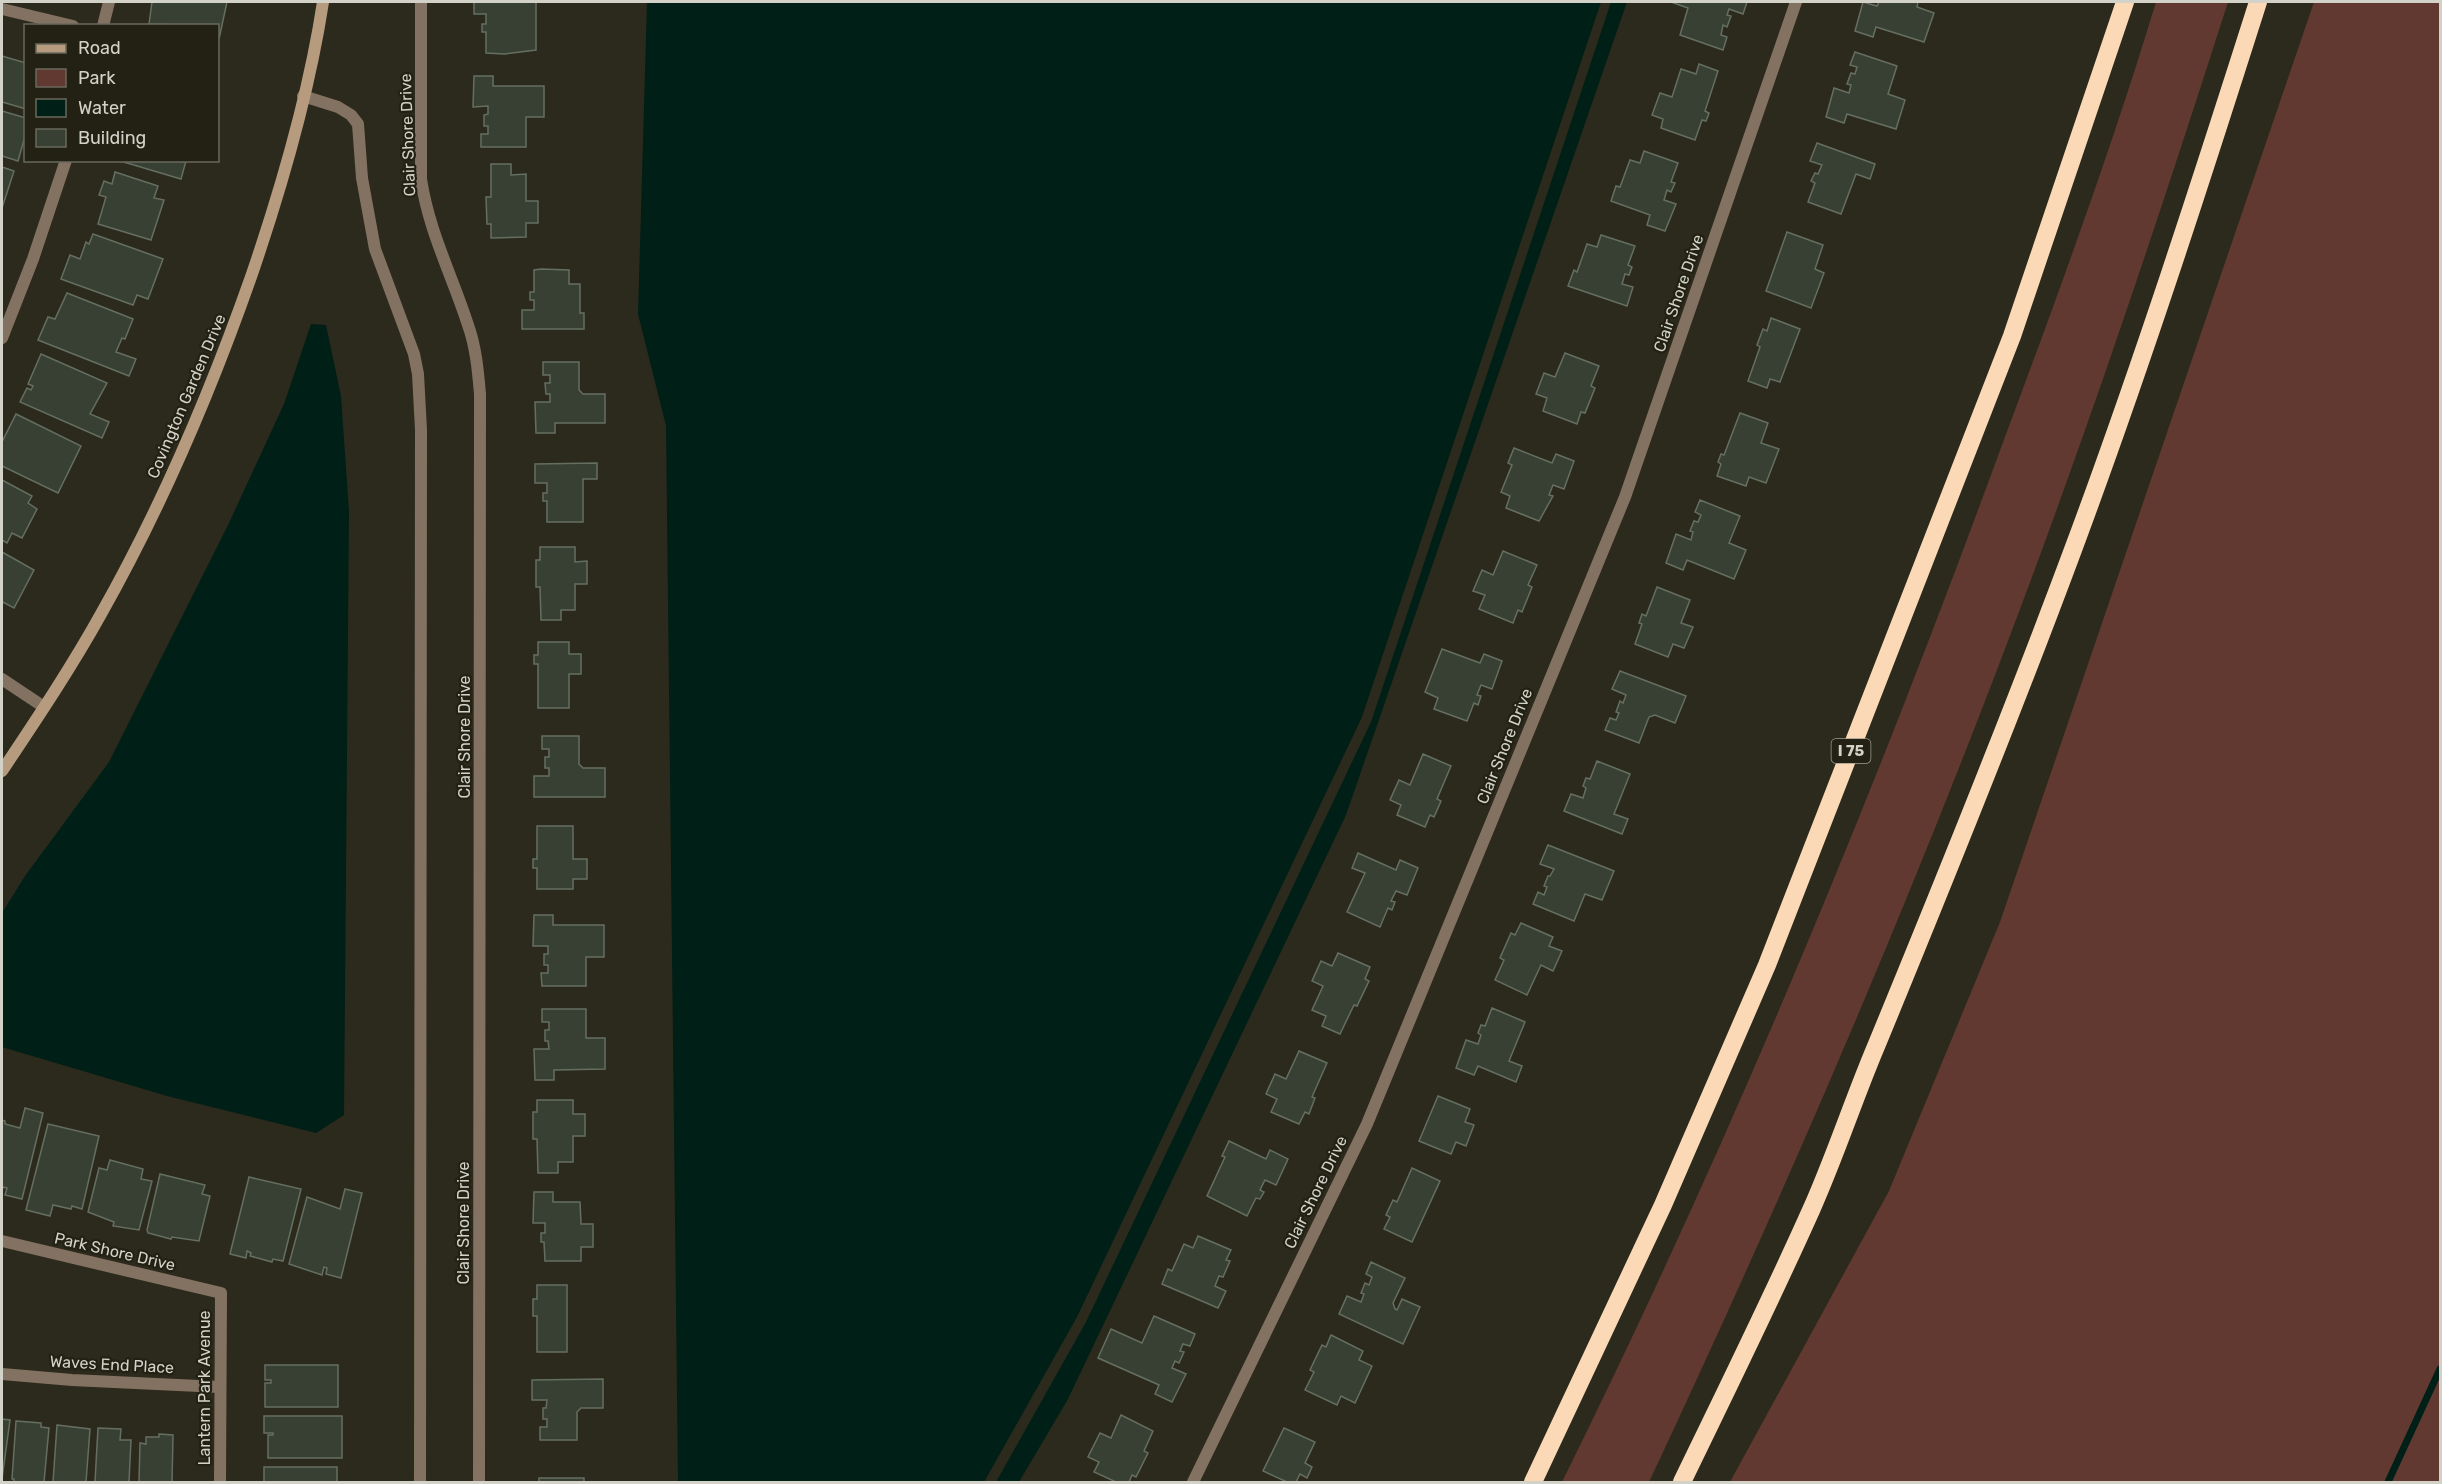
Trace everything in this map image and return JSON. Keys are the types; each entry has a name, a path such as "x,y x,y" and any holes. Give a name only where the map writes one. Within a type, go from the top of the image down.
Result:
{"highway":[{"name":"I 75","path":"1533,1482 1663,1205 1767,965 2012,336 2125,2"},
{"path":"1682,1482 1813,1206 2014,705 2075,543 2134,375 2204,173 2258,2"}],"street":[{"path":"104,24 109,2"},
{"name":"Covington Garden Drive","path":"2,771 44,707 116,586 152,518 196,419 236,320 264,240 288,159 323,2"},
{"name":"Clair Shore Drive","path":"421,2 421,179 434,237 472,337 480,394 479,1482"},
{"name":"Clair Shore Drive","path":"1193,1482 1366,1124 1620,508 1796,2"},
{"path":"2,9 65,24"},
{"path":"303,96 338,107 351,115 358,124 362,178 375,249 411,346 418,374 421,430 420,1482"},
{"path":"2,338 33,260 65,162"},
{"path":"2,679 44,707"},
{"name":"Park Shore Drive","path":"2,1241 221,1293"},
{"name":"Lantern Park Avenue","path":"220,1482 221,1293"},
{"name":"Waves End Place","path":"2,1374 220,1387"}],"green space":[{"path":"2156,2 2228,2 2144,260 2077,453 2009,640 1913,883 1811,1125 1649,1482 1562,1482 1738,1106 1897,722 2038,349 2099,176"},
{"path":"2314,2 2440,2 2440,1482 1730,1482 1889,1191 2000,922"}],"water":[{"path":"647,2 1601,2 1362,717 1077,1317 984,1482 678,1482 666,426 638,314"},
{"path":"1611,2 1627,2 1346,815 1068,1399 1019,1482 996,1482 1086,1322 1371,722"},
{"path":"311,324 326,325 341,396 349,511 344,1115 316,1133 167,1096 2,1047 2,913 25,876 109,762 229,523 284,404"}],"building":[{"path":"152,2 227,2 219,39 219,24 149,24"},
{"path":"474,2 536,2 536,50 505,54 486,53 486,32 482,32 482,24 486,24 486,14 474,14"},
{"path":"1671,2 1747,2 1743,14 1729,9 1727,15 1731,16 1727,27 1723,25 1721,35 1727,37 1723,50 1680,35 1688,8"},
{"path":"1863,2 1877,6 1879,2 1918,2 1917,7 1934,13 1924,42 1876,27 1873,37 1855,31"},
{"path":"1855,52 1897,66 1888,94 1905,100 1896,129 1847,114 1844,123 1826,117 1834,88 1849,93 1851,85 1847,84 1851,73 1855,74 1857,67 1850,65"},
{"path":"2,56 24,62 24,108 2,102"},
{"path":"1699,64 1718,71 1705,111 1709,113 1706,121 1702,120 1695,140 1661,128 1663,119 1652,115 1660,93 1672,97 1681,69 1696,74"},
{"path":"474,76 493,76 493,86 544,86 544,117 526,117 526,147 481,147 481,134 488,134 488,126 484,126 484,115 488,114 488,106 473,107"},
{"path":"2,111 24,117 24,140 18,161 2,156"},
{"path":"1817,143 1875,164 1870,179 1856,174 1841,214 1808,202 1815,183 1811,181 1815,173 1818,174 1822,165 1810,161"},
{"path":"1644,151 1678,163 1671,182 1675,183 1671,192 1667,190 1664,200 1676,204 1665,231 1647,225 1650,215 1611,201 1616,186 1620,187 1630,160 1640,163"},
{"path":"124,162 186,162 181,179"},
{"path":"491,164 511,164 511,175 526,174 526,201 538,201 538,223 526,223 526,237 491,238 491,224 487,224 486,197 491,197"},
{"path":"2,167 14,171 2,208"},
{"path":"115,172 158,186 154,198 164,200 151,240 98,224 106,197 99,195 104,181 112,184"},
{"path":"1787,232 1823,245 1815,269 1824,273 1811,308 1766,291"},
{"path":"93,234 163,259 148,299 137,295 133,305 61,279 70,255 80,259 86,242 89,244"},
{"path":"1601,235 1635,246 1628,265 1632,267 1629,275 1625,274 1622,284 1633,287 1627,306 1568,286 1574,270 1577,272 1587,244 1597,247"},
{"path":"534,270 569,270 569,284 580,284 580,313 584,313 584,329 522,329 522,310 534,310 534,300 530,300 530,292 534,292"},
{"path":"67,293 133,319 125,339 122,338 116,352 136,359 129,376 38,340 48,317 55,319"},
{"path":"1771,318 1800,329 1780,382 1770,379 1767,388 1748,381 1760,347 1757,345 1763,329 1767,331"},
{"path":"1565,353 1599,366 1591,386 1595,388 1585,413 1581,412 1577,424 1543,411 1547,398 1536,394 1544,373 1555,377"},
{"path":"41,354 107,383 90,414 109,422 102,438 20,402 27,388 31,390 33,386 28,384"},
{"path":"543,362 579,362 579,390 583,394 605,394 605,423 555,423 555,433 536,433 535,402 550,402 550,394 546,394 545,383 550,383 550,375 543,375"},
{"path":"1740,413 1768,423 1761,443 1779,449 1766,483 1749,477 1746,486 1717,476 1721,464 1718,462 1721,454 1724,455"},
{"path":"16,414 81,446 58,493 2,466 2,442"},
{"path":"1514,448 1552,463 1556,454 1574,461 1564,489 1553,485 1549,495 1553,496 1539,521 1506,508 1510,496 1501,492 1512,465 1508,463"},
{"path":"597,463 597,479 583,479 583,522 547,522 547,501 543,501 543,493 547,493 547,483 535,483 535,464"},
{"path":"2,480 32,496 28,503 37,509 22,538 12,533 7,543 2,540"},
{"path":"1700,500 1740,516 1729,543 1746,550 1734,579 1687,560 1683,570 1666,563 1676,534 1691,540 1693,532 1690,531 1694,521 1698,522 1701,515 1695,512"},
{"path":"540,547 575,547 575,562 587,561 587,584 575,584 575,610 561,610 561,620 541,620 540,587 536,587 536,560 540,560"},
{"path":"1503,551 1537,565 1528,585 1532,587 1522,612 1518,610 1513,623 1479,609 1485,595 1473,591 1482,570 1493,575"},
{"path":"2,552 34,570 14,608 3,602 2,605"},
{"path":"1657,587 1690,600 1681,623 1693,627 1684,648 1673,644 1668,657 1635,644 1642,624 1639,623 1642,614 1646,616"},
{"path":"538,642 569,642 569,654 581,654 581,674 569,674 569,708 538,708 538,664 534,664 534,655 538,655"},
{"path":"1442,649 1480,663 1484,654 1502,661 1492,689 1481,685 1477,695 1481,696 1478,705 1474,703 1467,721 1434,709 1438,698 1425,692"},
{"path":"1620,671 1686,696 1675,723 1655,715 1649,717 1639,743 1605,730 1610,718 1616,720 1620,701 1623,703 1626,695 1612,689"},
{"path":"542,736 579,736 579,764 583,768 605,768 605,797 534,797 534,776 549,776 549,768 545,768 545,757 549,757 549,749 542,749"},
{"path":"1423,754 1451,766 1437,799 1441,801 1434,817 1430,815 1425,827 1397,815 1401,805 1390,800 1399,780 1410,785"},
{"path":"1597,761 1630,774 1614,814 1628,819 1622,834 1564,811 1571,794 1583,798 1586,778 1590,779"},
{"path":"537,826 573,826 573,859 587,859 587,879 573,879 573,889 537,889 537,868 533,868 533,859 537,859"},
{"path":"1548,845 1614,871 1602,900 1585,894 1574,921 1533,904 1538,892 1544,895 1547,887 1544,886 1554,869 1540,864"},
{"path":"1358,853 1396,870 1400,860 1418,868 1407,895 1396,891 1391,901 1395,902 1392,910 1388,908 1380,927 1347,912 1365,873 1352,868"},
{"path":"534,915 553,915 553,925 604,925 604,957 586,957 586,986 542,986 541,973 548,973 548,965 544,965 544,954 548,954 548,946 533,946"},
{"path":"1521,923 1553,937 1549,946 1562,951 1553,971 1541,965 1527,995 1495,980 1504,960 1500,958 1511,933 1515,935"},
{"path":"1338,953 1370,967 1365,979 1369,981 1340,1034 1322,1026 1326,1016 1312,1010 1323,986 1312,981 1321,961 1332,966"},
{"path":"1492,1008 1525,1022 1509,1061 1522,1066 1516,1082 1478,1066 1474,1075 1456,1068 1466,1040 1478,1044 1481,1025 1485,1026"},
{"path":"542,1009 586,1009 586,1038 605,1038 605,1069 554,1070 554,1080 535,1080 534,1049 549,1049 548,1041 545,1041 545,1030 549,1030 549,1022 542,1022"},
{"path":"1299,1051 1327,1063 1312,1097 1315,1098 1309,1114 1305,1112 1299,1124 1271,1112 1277,1099 1266,1094 1275,1074 1286,1079"},
{"path":"1438,1096 1470,1109 1465,1122 1474,1125 1466,1146 1456,1142 1451,1154 1419,1141"},
{"path":"537,1100 573,1100 573,1114 585,1114 585,1136 573,1136 573,1162 558,1162 558,1173 538,1173 537,1139 533,1139 533,1112 537,1112"},
{"path":"25,1108 43,1113 22,1199 5,1195 7,1188 3,1187 2,1191 2,1120 5,1124 20,1128"},
{"path":"48,1124 99,1136 82,1209 53,1205 50,1216 26,1210"},
{"path":"1229,1141 1266,1159 1270,1150 1288,1159 1276,1185 1265,1180 1260,1190 1264,1192 1260,1199 1256,1198 1247,1216 1207,1196 1225,1157 1222,1156"},
{"path":"110,1160 143,1169 141,1179 152,1181 139,1230 113,1226 114,1222 88,1212 99,1168 107,1170"},
{"path":"1412,1168 1440,1181 1412,1242 1384,1229 1390,1217 1386,1215 1393,1200 1397,1202"},
{"path":"160,1174 205,1185 202,1194 210,1196 199,1241 172,1237 171,1239 148,1233"},
{"path":"249,1177 301,1189 283,1261 273,1259 272,1262 250,1256 251,1253 247,1251 246,1258 230,1254"},
{"path":"345,1189 362,1193 341,1278 326,1274 327,1268 324,1267 322,1275 289,1264 307,1197 340,1209"},
{"path":"534,1192 553,1192 553,1202 580,1202 581,1224 593,1224 593,1247 581,1247 581,1261 545,1261 541,1233 545,1233 545,1223 533,1223"},
{"path":"1198,1236 1231,1250 1226,1260 1230,1261 1223,1277 1219,1276 1215,1286 1226,1291 1218,1308 1162,1284 1168,1269 1172,1271 1184,1244 1193,1248"},
{"path":"1371,1262 1405,1278 1393,1303 1395,1309 1397,1310 1402,1299 1420,1307 1403,1344 1339,1314 1347,1296 1361,1302 1364,1294 1361,1293 1365,1283 1369,1285 1372,1277 1366,1274"},
{"path":"537,1285 567,1285 567,1352 537,1352 537,1316 533,1316 533,1299 537,1299"},
{"path":"1154,1316 1195,1334 1190,1346 1183,1344 1180,1351 1184,1352 1179,1363 1175,1361 1172,1368 1186,1374 1172,1402 1155,1394 1159,1385 1098,1358 1111,1329 1142,1343"},
{"path":"1331,1335 1363,1351 1359,1360 1372,1366 1355,1403 1341,1396 1337,1405 1305,1390 1314,1372 1310,1370 1322,1345 1326,1347"},
{"path":"265,1365 338,1365 338,1407 265,1407 265,1383 271,1383 271,1380 265,1380"},
{"path":"603,1379 603,1408 581,1408 577,1412 577,1440 540,1440 540,1427 547,1427 547,1419 543,1419 543,1408 546,1408 547,1400 532,1400 532,1380"},
{"path":"1121,1415 1153,1431 1144,1451 1148,1453 1136,1477 1132,1475 1129,1482 1116,1482 1094,1472 1099,1462 1088,1457 1100,1433 1111,1438"},
{"path":"264,1416 342,1416 342,1458 268,1458 268,1435 273,1435 273,1433 264,1433"},
{"path":"2,1419 10,1420 2,1479"},
{"path":"16,1421 41,1423 41,1427 49,1428 44,1482 14,1482 12,1479"},
{"path":"57,1425 90,1429 86,1482 53,1482"},
{"path":"98,1428 121,1429 120,1440 131,1440 129,1482 95,1482"},
{"path":"1284,1428 1315,1442 1305,1463 1312,1467 1307,1478 1300,1474 1296,1482 1287,1482 1263,1471"},
{"path":"159,1434 173,1435 172,1482 139,1482 140,1443 146,1444 146,1437 159,1437"},
{"path":"264,1467 337,1467 337,1482 264,1482"},
{"path":"539,1478 584,1478 584,1482 539,1482"}],"waterway":[{"path":"2388,1482 2440,1369"}]}
